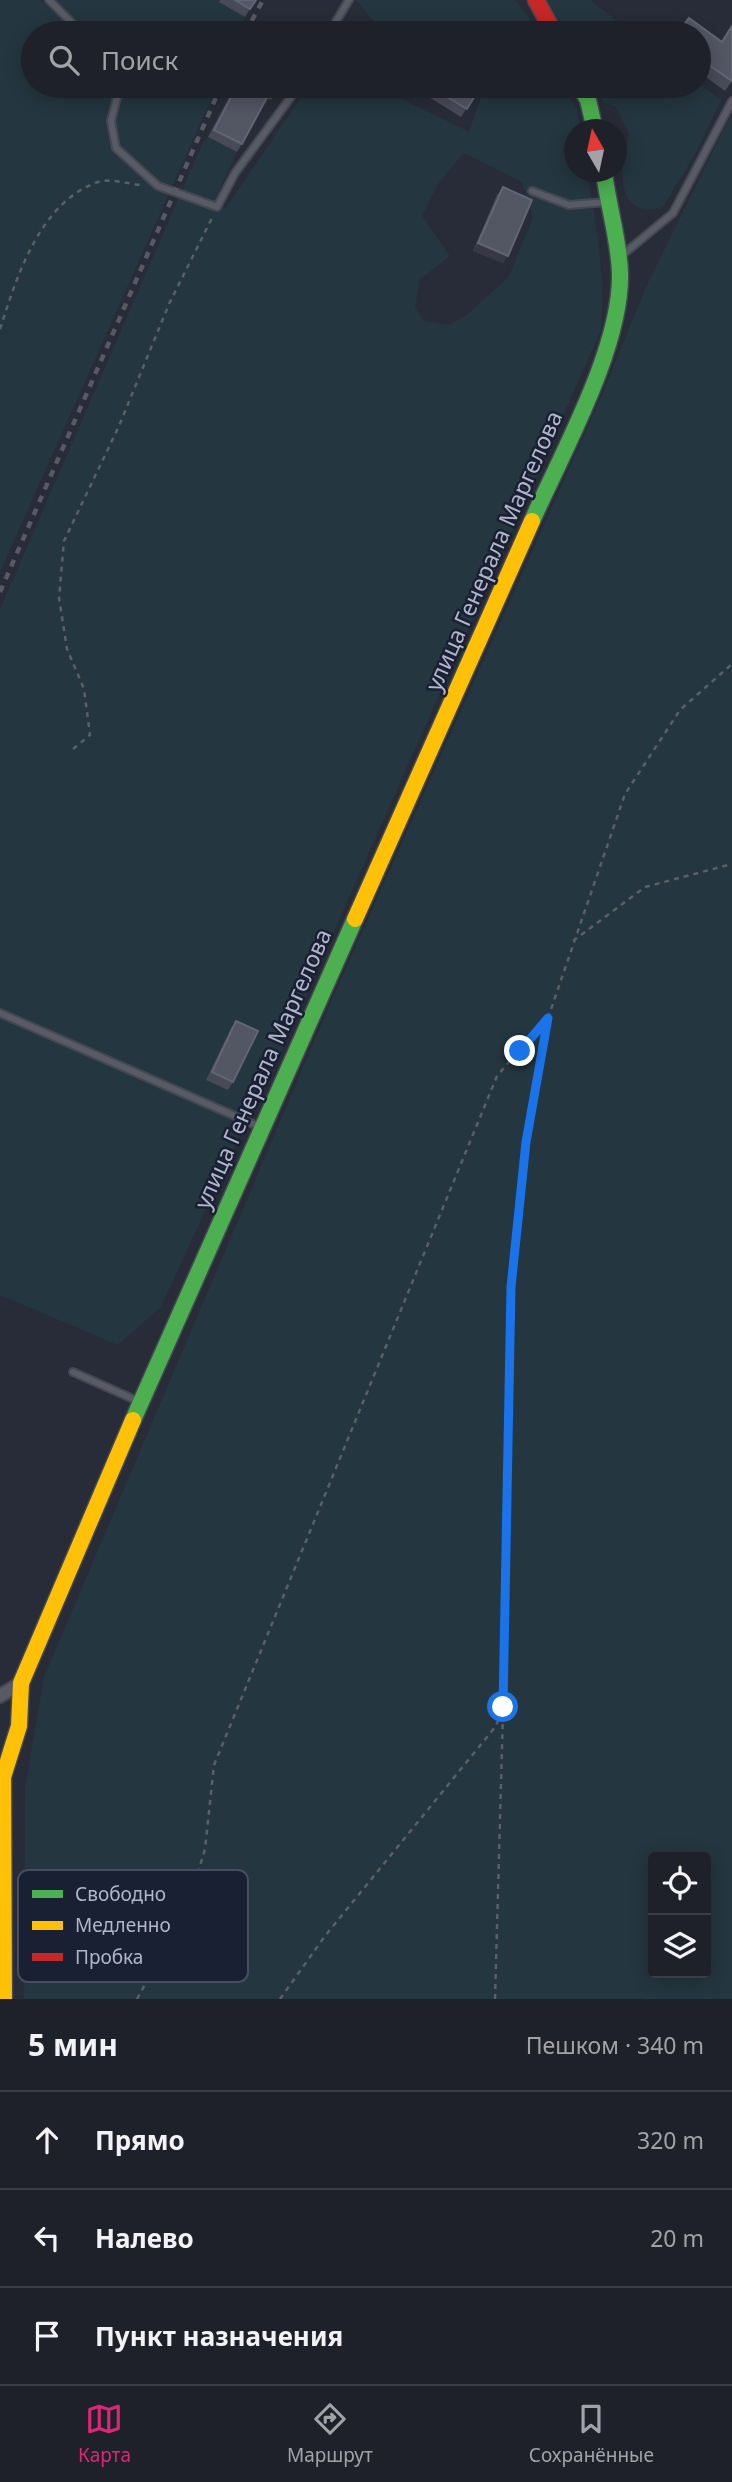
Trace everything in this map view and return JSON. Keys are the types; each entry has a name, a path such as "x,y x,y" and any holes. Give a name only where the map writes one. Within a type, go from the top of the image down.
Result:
{"main road":[{"path":"536,0 547,21"},
{"path":"587,98 592,119"},
{"name":"улица Генерала Маргелова","path":"4,1999 2,1777 19,1726 21,1683 67,1569 585,402 613,328 620,258 605,182"}],"street":[{"path":"0,1696 21,1683"}],"lane":[{"path":"49,0 70,21"},
{"path":"336,21 349,0"},
{"path":"117,98 111,121 116,148 158,186 217,207 235,173 290,98"},
{"path":"620,258 673,214 732,101"},
{"path":"533,191 569,205 608,202"},
{"path":"0,1013 262,1127"},
{"path":"73,1373 142,1402"}],"path":[{"path":"0,329 45,223 67,198 100,181 158,186"},
{"path":"73,749 90,736 84,689 67,649 59,598 64,541 119,426 169,304 217,207"},
{"path":"495,1999 511,1287 526,1142 548,1018 625,794 681,709 732,664"},
{"path":"573,941 645,887 732,864"},
{"path":"199,1870 205,1849 214,1765 373,1386 492,1089 498,1076 548,1018"},
{"path":"280,1999 325,1937 496,1726 503,1707"},
{"path":"137,1999 146,1982"}],"shaded area":[{"path":"0,0 40,0 63,21 21,21 21,98 212,98 0,572"},
{"path":"54,0 220,0 245,17 244,21 74,21"},
{"path":"356,0 515,0 532,21 373,21"},
{"path":"547,0 590,0 617,21 559,21"},
{"path":"711,93 721,100 697,151 663,207 647,209 635,206 628,198 624,182 627,182 629,134 627,119 622,119 616,107 603,102 602,98 711,98"},
{"path":"301,98 400,98 469,132 481,98 570,98 577,109 578,119 564,119 564,182 589,182 601,270 601,330 253,1114 244,1126 161,1307 118,1345 0,1295 0,609 203,142 208,137 237,152 216,197 225,209","holes":["463,153 522,182 533,217 509,276 468,314 449,325 424,321 415,307 420,279 450,256 422,216 438,184"]},
{"path":"732,112 732,1999 24,1999 24,1982 248,1982 248,1870 25,1870 25,1788 44,1677 330,1004 598,404 646,287"}],"building":[{"path":"235,0 256,0 250,9"},
{"path":"732,26 732,81 711,66 711,34 722,42"},
{"path":"231,98 267,98 242,144 214,130"},
{"path":"449,98 474,98 467,109"},
{"path":"503,187 532,200 508,256 478,243"},
{"path":"236,1021 258,1031 233,1082 212,1072"}],"railway":[{"path":"252,21 263,0"},
{"path":"0,592 216,98"}],"traffic: fast":[{"path":"587,98 592,119"},
{"path":"532,521 574,432 601,366 618,302 619,260 606,182"},
{"path":"133,1420 355,919"}],"traffic: slow":[{"path":"355,919 532,521"},
{"path":"4,1999 3,1777 19,1726 21,1683 133,1420"}],"traffic: jam":[{"path":"536,0 547,21"}],"route":[{"path":"503,1707 511,1287 526,1142 548,1018 520,1051"}]}
